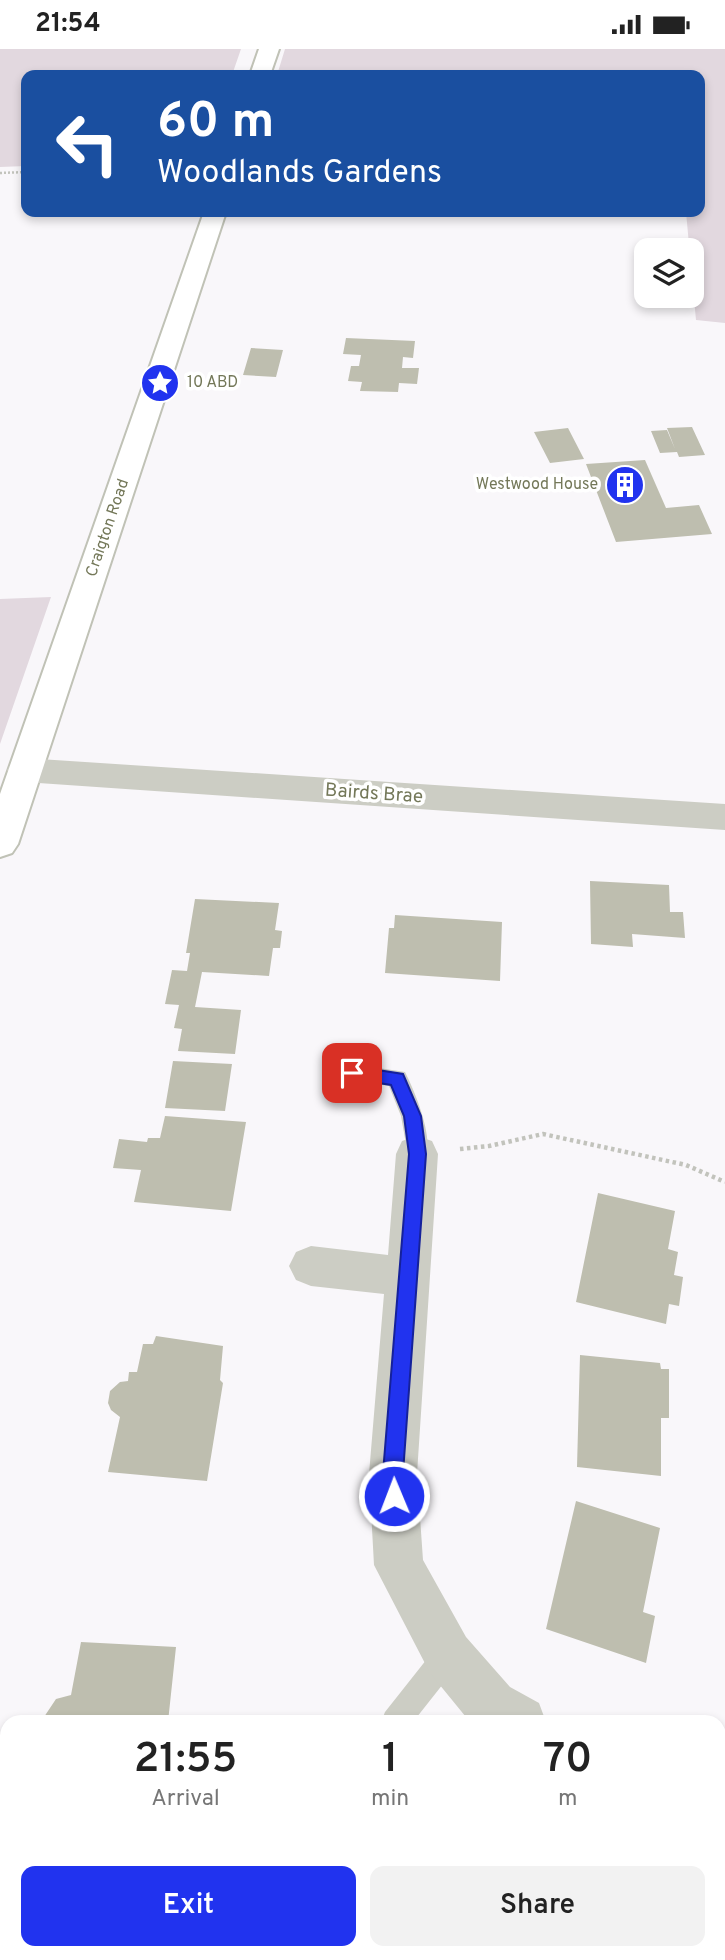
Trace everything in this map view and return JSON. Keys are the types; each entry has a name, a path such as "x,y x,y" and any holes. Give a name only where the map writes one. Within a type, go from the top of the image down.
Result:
{"street":[{"path":"262,70 269,49"},
{"name":"Craigton Road","path":"0,844 213,217"},
{"name":"Bairds Brae","path":"24,771 725,817"},
{"path":"417,1154 393,1473 399,1565 448,1655 491,1706 507,1715"},
{"path":"311,1266 409,1277"}],"lane":[{"path":"352,1073 397,1078 412,1116 417,1154"},
{"path":"401,1715 448,1655"}],"path":[{"path":"0,173 21,172"},
{"path":"417,1154 489,1146 542,1134 686,1165 725,1182"}],"shaded area":[{"path":"0,49 241,49 234,70 21,70 21,166 0,167"},
{"path":"285,49 725,49 725,323 696,320 695,308 704,308 704,238 688,238 686,217 705,217 705,70 279,70"},
{"path":"51,597 0,744 0,599"}],"building":[{"path":"346,338 415,341 413,358 403,357 402,368 419,368 417,384 399,383 398,392 360,391 362,382 348,381 351,366 359,366 361,355 343,354"},
{"path":"251,348 283,350 276,377 243,375"},
{"path":"692,427 705,455 679,457 677,452 660,453 651,431 667,430 675,449 667,428"},
{"path":"568,428 584,459 550,463 534,432"},
{"name":"Westwood House","path":"645,460 666,508 699,505 712,534 616,542 586,464"},
{"path":"590,881 669,885 670,912 683,912 685,938 632,934 633,947 591,944"},
{"path":"195,899 279,903 275,930 282,931 280,948 273,948 269,976 202,972 195,1007 241,1010 235,1054 178,1051 182,1029 174,1028 179,1005 165,1004 172,970 187,971 190,953 186,953"},
{"path":"395,915 502,922 500,981 385,973 389,928 394,928"},
{"path":"173,1061 232,1064 225,1111 165,1108"},
{"path":"165,1116 246,1122 231,1211 134,1202 141,1170 113,1168 119,1139 147,1142 148,1138 160,1138"},
{"path":"598,1193 675,1211 668,1249 678,1252 674,1275 683,1277 679,1306 669,1304 666,1324 576,1302"},
{"path":"156,1336 223,1346 220,1380 223,1383 207,1481 108,1472 120,1417 111,1410 108,1403 110,1391 120,1382 128,1381 129,1372 137,1372 143,1344 153,1344"},
{"path":"580,1355 660,1363 661,1369 669,1369 669,1418 661,1418 661,1476 577,1467"},
{"path":"576,1501 660,1528 643,1612 655,1616 646,1663 546,1629"},
{"path":"81,1642 176,1647 169,1715 45,1715 56,1699 71,1695"}],"place":[{"name":"10 ABD","path":"160,383"},
{"name":"Westwood House","path":"625,485"}],"route":[{"path":"352,1073 397,1078 412,1116 417,1154 393,1473 394,1496"}]}
